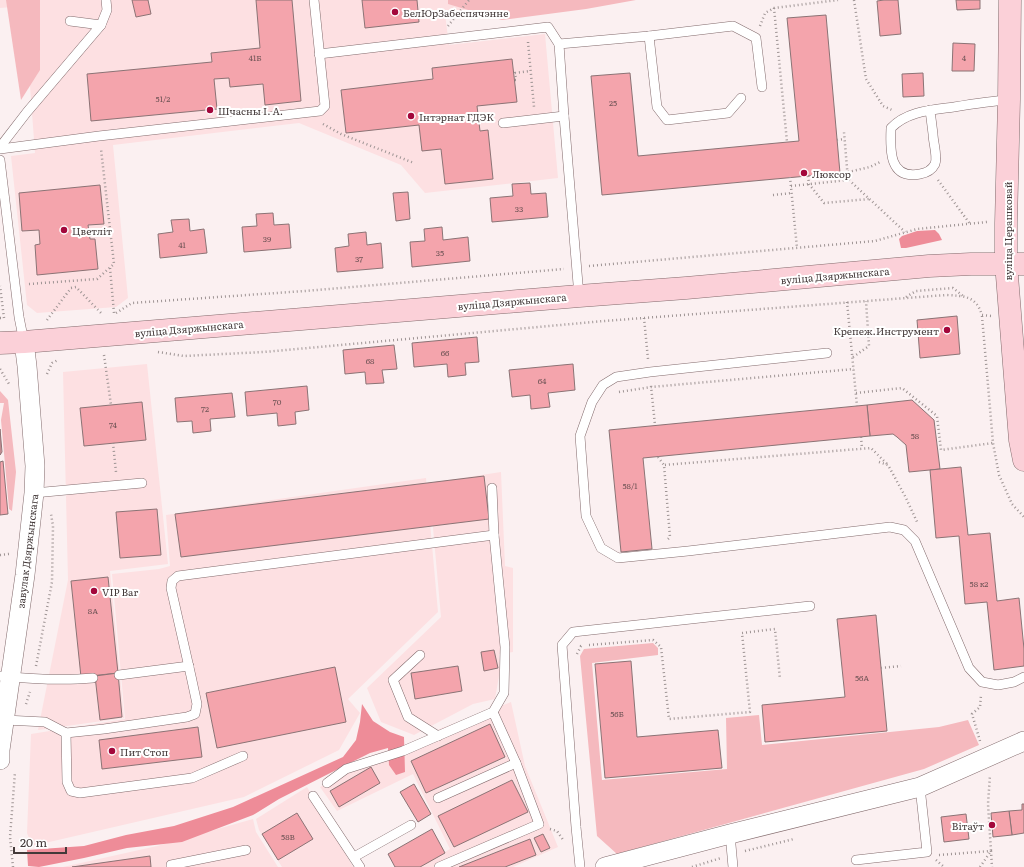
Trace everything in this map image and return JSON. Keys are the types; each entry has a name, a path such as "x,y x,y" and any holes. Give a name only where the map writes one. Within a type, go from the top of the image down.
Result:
{"main road":[{"name":"вуліца Церашковай","path":"1010,0 1006,223 1015,264 1020,440 1024,460"},
{"name":"вуліца Дзяржынскага","path":"0,343 686,288 929,266 1015,264"}],"street":[{"name":"завулак Дзяржынскага","path":"0,760 0,750 5,720 6,677 25,574 34,493 35,466 24,342"},
{"path":"605,867 730,834 920,787 1024,741"}],"lane":[{"path":"0,148 27,112 101,25 107,10 106,0"},
{"path":"0,148 320,111 325,106 314,0"},
{"path":"70,21 101,25"},
{"path":"559,44 650,36 733,26 756,38 762,87"},
{"path":"319,54 548,27 559,44 579,296"},
{"path":"650,36 657,107 666,120 728,113 741,98"},
{"path":"930,110 935,164 930,170 913,175 898,171 892,156 890,139 891,128 896,122 908,116 930,110 1009,100"},
{"path":"504,124 564,116"},
{"path":"0,160 19,316 24,342"},
{"path":"828,353 657,371 616,377 603,385 592,402 580,436 586,516 601,548 618,558 890,527 904,530 915,541 969,668 982,682 998,685 1014,682 1024,677"},
{"path":"34,493 142,483"},
{"path":"327,783 346,769 402,751 493,712 504,694 505,647 494,535 492,488"},
{"path":"5,720 45,722 66,733 187,717 195,714 197,704 171,588 172,581 178,576 494,535"},
{"path":"580,867 562,645 573,632 810,606"},
{"path":"420,655 393,680 408,717 438,736"},
{"path":"119,675 189,666"},
{"path":"6,677 34,679 94,678"},
{"path":"439,867 539,824 516,764 493,712"},
{"path":"66,733 67,782 71,791 80,792 192,778 243,756"},
{"path":"438,798 516,764"},
{"path":"856,860 926,852 920,787"},
{"path":"313,796 360,867"},
{"path":"354,857 411,825"},
{"path":"730,834 733,867"},
{"path":"171,867 171,864 246,850"}],"path":[{"path":"436,40 468,0"},
{"path":"756,38 765,13 774,8 838,0"},
{"path":"854,0 866,79 883,106 908,116"},
{"path":"774,8 787,142"},
{"path":"526,30 535,120"},
{"path":"515,80 515,73 530,71"},
{"path":"844,132 848,180 905,232"},
{"path":"341,134 414,163"},
{"path":"22,285 97,279 114,264 99,136"},
{"path":"837,140 845,139"},
{"path":"848,172 870,167 892,156"},
{"path":"930,170 970,224"},
{"path":"808,176 809,184 824,203 869,199"},
{"path":"790,178 797,248"},
{"path":"791,186 848,180"},
{"path":"773,194 792,193"},
{"path":"95,315 117,313 132,303 305,291 875,241 917,229 990,222"},
{"path":"110,267 114,313"},
{"path":"73,281 74,288"},
{"path":"0,284 4,318 0,318"},
{"path":"47,320 71,288 76,287 102,314"},
{"path":"906,298 916,290 953,288 963,296"},
{"path":"153,351 184,356 264,352 604,321 946,295 963,296 974,300 979,307 982,316 993,443 999,475 1012,504 1024,517"},
{"path":"852,357 869,346 866,301"},
{"path":"847,302 857,406"},
{"path":"982,316 995,316"},
{"path":"42,321 53,320"},
{"path":"104,353 110,405"},
{"path":"52,363 63,358"},
{"path":"0,369 11,386"},
{"path":"613,395 618,392 651,387 854,369"},
{"path":"856,392 902,388 937,416 941,450 993,443"},
{"path":"861,437 862,448"},
{"path":"113,443 117,485"},
{"path":"664,465 870,448 888,465"},
{"path":"658,457 664,465 670,537 667,542"},
{"path":"0,555 14,554"},
{"path":"576,655 581,646 653,640 661,647 669,719 750,712 742,633 775,629 780,679"},
{"path":"881,668 901,666"},
{"path":"972,714 990,776 988,804 992,867"},
{"path":"539,824 557,831 572,852 579,853"},
{"path":"938,855 990,851"},
{"path":"980,867 990,851"}],"shaded area":[{"path":"0,0 568,0 445,14 449,45 545,34 558,178 425,193 401,165 299,123 113,145 128,298 116,307 37,313 27,305 11,156 35,153 24,6 0,8"},
{"path":"6,0 40,0 40,70 21,100"},
{"path":"448,0 636,0 586,9 502,20 448,4"},
{"path":"935,230 942,240 901,248 899,239 902,236 917,231"},
{"path":"147,364 168,564 110,571 124,718 38,730 68,580 63,372"},
{"path":"0,391 8,400 16,472 12,511 9,509 1,420 4,403 0,403"},
{"path":"501,472 505,566 513,568 513,652 499,654 500,670 495,699 473,704 414,735 381,722 367,688 441,617 429,483"},
{"path":"426,478 438,612 348,699 360,713 339,750 244,797 32,846 27,833 31,734 125,719 112,574 159,569 170,566 166,515"},
{"path":"653,643 658,648 658,655 592,663 602,780 727,769 726,718 759,715 762,745 939,727 968,720 979,745 924,769 617,854 597,836 580,656 584,649"},
{"path":"511,702 525,766 558,847 513,867 420,867 450,849 413,774 337,811 320,787 442,728"},
{"path":"362,704 373,721 390,732 404,737 405,772 396,775 389,765 388,748 370,753 279,799 253,815 182,842 127,848 39,867 28,866 27,850 84,846 126,835 174,826 233,807 343,757 356,740"},
{"path":"307,787 353,867 282,867 259,830 256,819"},
{"path":"253,819 256,832 278,867 63,867 157,846"}],"building":[{"path":"132,0 148,0 151,14 136,17"},
{"path":"256,0 292,0 301,101 265,105 263,84 230,87 229,78 214,79 217,109 91,121 87,74 212,62 211,53 260,48"},
{"path":"362,0 417,0 419,22 365,28"},
{"path":"898,0 901,34 880,36 877,1"},
{"path":"956,0 980,0 980,9 957,10"},
{"path":"826,15 840,173 602,195 591,76 630,73 638,156 799,141 787,18"},
{"path":"953,43 975,44 974,71 952,71"},
{"name":"Інтэрнат ГДЭК","path":"512,59 517,102 477,106 480,131 488,130 493,179 445,184 441,149 422,151 419,125 346,133 341,90 433,79 432,68"},
{"path":"923,73 924,96 903,97 902,74"},
{"path":"530,183 531,194 546,193 548,217 492,222 490,198 513,196 512,184"},
{"name":"Цветліт","path":"100,185 104,224 88,225 90,239 95,239 98,269 37,275 35,245 40,244 39,230 22,231 19,193"},
{"path":"408,192 410,219 396,221 393,193"},
{"path":"273,213 274,225 289,224 291,248 244,252 242,227 257,226 256,214"},
{"path":"189,219 190,231 204,229 207,253 160,258 158,234 173,232 171,220"},
{"path":"442,227 443,240 468,237 470,261 412,267 410,242 425,241 424,229"},
{"path":"366,232 367,245 381,243 383,268 337,272 335,248 349,246 348,234"},
{"path":"957,316 960,354 920,358 917,320"},
{"path":"477,337 479,362 465,363 466,375 448,377 447,364 414,367 412,343"},
{"path":"394,345 397,369 382,370 384,383 366,384 365,372 345,374 343,350"},
{"path":"573,364 575,390 548,393 550,407 531,409 530,395 512,397 509,370"},
{"path":"307,386 309,410 295,412 296,424 278,426 277,413 247,416 245,392"},
{"path":"232,393 235,417 210,419 211,431 193,433 192,421 177,422 175,398"},
{"path":"912,400 934,420 940,469 909,472 906,445 893,434 870,436 867,405"},
{"path":"142,402 146,440 84,446 80,408"},
{"path":"867,405 870,436 643,458 652,549 621,552 609,430"},
{"path":"0,429 2,452 0,455"},
{"path":"3,461 8,514 0,515 0,462"},
{"path":"961,467 968,535 990,533 997,601 1019,598 1024,649 1024,666 994,670 987,602 965,604 959,536 936,538 930,470"},
{"path":"484,476 489,519 181,557 175,514"},
{"path":"157,509 161,555 120,558 116,512"},
{"path":"108,577 118,673 81,677 71,581"},
{"path":"876,615 887,731 765,742 762,705 845,697 837,619"},
{"path":"494,650 498,668 484,671 481,652"},
{"path":"631,661 637,737 718,730 722,768 605,778 595,664"},
{"path":"458,666 462,691 415,699 411,673"},
{"path":"335,667 346,722 217,748 206,693"},
{"path":"118,673 122,717 100,720 95,676"},
{"path":"490,724 505,757 426,793 411,761"},
{"path":"198,727 202,757 102,769 99,740"},
{"path":"371,767 380,783 339,807 330,791"},
{"path":"512,780 528,812 454,847 438,816"},
{"path":"414,784 431,814 418,822 400,792"},
{"path":"1022,804 1024,804 1024,833 1012,835 1009,811 1022,810"},
{"path":"1009,811 1012,835 993,837 991,813"},
{"path":"297,813 313,839 278,860 262,834"},
{"path":"966,814 969,839 944,842 941,817"},
{"path":"432,829 445,853 420,867 395,867 388,854"},
{"path":"543,834 550,848 541,852 534,838"},
{"path":"530,839 536,855 505,867 459,867"},
{"path":"150,856 151,867 72,867"}],"place":[{"name":"БелЮрЗабеспячэнне","path":"395,12"},
{"name":"Шчасны І. А.","path":"210,110"},
{"name":"Інтэрнат ГДЭК","path":"411,116"},
{"name":"Люксор","path":"804,173"},
{"name":"Цветліт","path":"64,230"},
{"name":"Крепеж.Инструмент","path":"947,330"},
{"name":"VIP Bar","path":"94,591"},
{"name":"Пит Стоп","path":"112,751"},
{"name":"Вітаўт","path":"992,825"}]}
